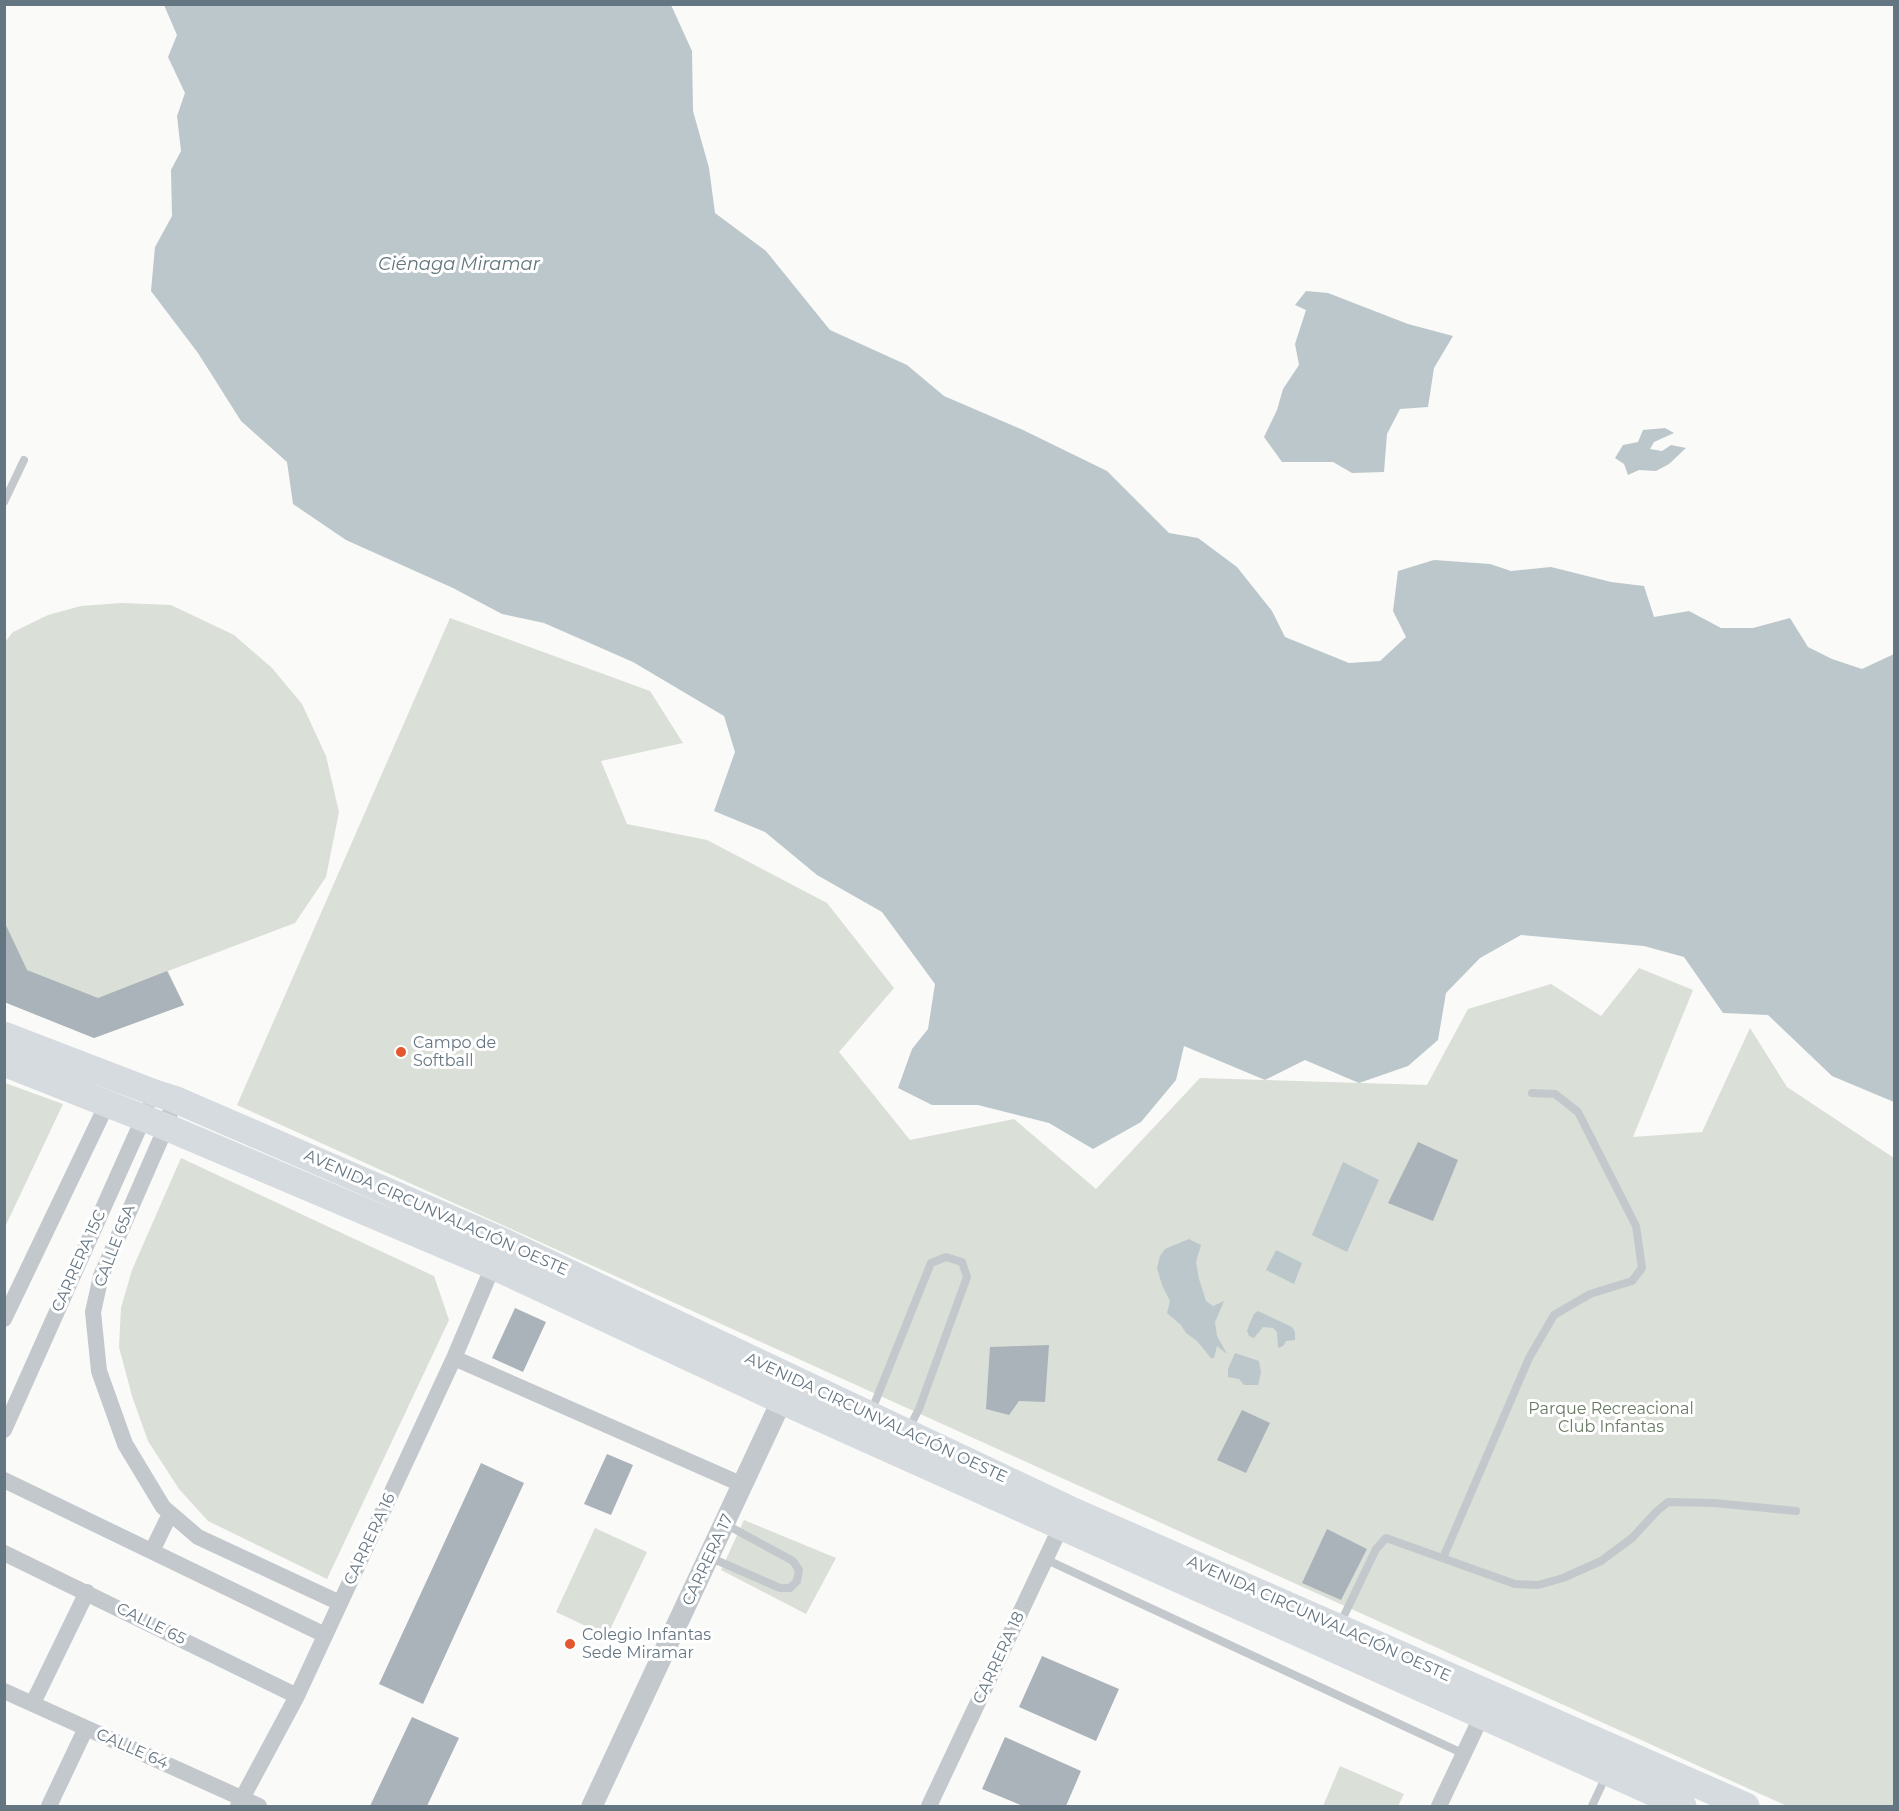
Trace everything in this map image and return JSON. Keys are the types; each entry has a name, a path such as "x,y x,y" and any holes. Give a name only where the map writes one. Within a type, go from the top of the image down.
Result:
{"main road":[{"name":"AVENIDA CIRCUNVALACIÓN OESTE","path":"4,1035 164,1096 502,1241 787,1390 869,1416 907,1433 1065,1518 1338,1627 1487,1705 1607,1772 1683,1806"},
{"name":"AVENIDA CIRCUNVALACIÓN OESTE","path":"4,1063 154,1122 787,1390 1065,1518 1487,1705 1746,1806"}],"street":[{"name":"CARRERA 15C","path":"4,1430 154,1122 164,1096"},
{"name":"CALLE 65A","path":"164,1096 101,1276 93,1312 99,1371 125,1444 162,1507 198,1537 340,1603"},
{"path":"4,1319 108,1104"},
{"name":"CARRERA 16","path":"240,1802 297,1696 454,1358 493,1266"},
{"path":"454,1358 743,1485"},
{"name":"CARRERA 17","path":"592,1806 787,1390"},
{"path":"4,1480 325,1635"},
{"path":"152,1551 170,1514"},
{"name":"CARRERA 18","path":"928,1806 1065,1518"},
{"name":"CALLE 65","path":"4,1553 297,1696"},
{"path":"33,1704 87,1592"},
{"name":"CALLE 64","path":"4,1691 240,1802 259,1806"},
{"path":"1439,1806 1487,1705"},
{"path":"50,1806 86,1728"}],"lane":[{"path":"4,502 24,460"},
{"path":"1443,1558 1529,1358 1554,1315 1590,1294 1632,1281 1642,1268 1636,1226 1578,1112 1555,1094 1532,1093"},
{"path":"869,1416 931,1263 946,1257 962,1262 967,1277 922,1400 907,1433"},
{"path":"1338,1627 1376,1549 1386,1538 1515,1584 1538,1585 1563,1578 1601,1561 1632,1538 1656,1511 1668,1502 1715,1503 1796,1511"},
{"path":"709,1557 780,1588 790,1588 797,1581 799,1570 793,1561 724,1524"},
{"path":"1045,1559 1464,1754"},
{"path":"1592,1806 1607,1772"}],"green space":[{"path":"121,603 171,605 234,635 272,668 302,704 326,756 339,812 326,877 295,923 168,971 184,1005 94,1038 5,1002 5,642 13,632 48,615 81,606"},
{"name":"Parque Recreacional Club Infantas","path":"450,618 650,691 683,743 601,761 627,824 707,840 827,903 894,988 839,1052 910,1140 1014,1119 1096,1189 1200,1078 1427,1085 1468,1009 1551,984 1601,1016 1639,968 1693,990 1633,1137 1702,1132 1750,1028 1787,1087 1894,1158 1894,1806 1787,1806 237,1105"},
{"path":"4,1083 63,1104 5,1227"},
{"path":"181,1158 434,1276 449,1320 327,1579 208,1521 179,1489 148,1441 132,1396 119,1347 121,1308 132,1270"},
{"path":"744,1520 836,1558 806,1614 721,1570"},
{"path":"595,1528 647,1552 607,1636 556,1612"},
{"path":"1340,1766 1404,1794 1398,1806 1323,1806"}],"water":[{"name":"Ciénaga Miramar","path":"164,5 671,5 692,51 693,111 709,168 715,213 766,251 830,330 907,365 944,396 1023,430 1107,471 1169,533 1198,538 1237,567 1272,611 1285,637 1349,663 1380,661 1406,637 1393,611 1398,571 1434,560 1490,564 1511,571 1551,567 1611,582 1644,586 1654,617 1689,611 1721,628 1753,628 1790,618 1808,647 1832,659 1862,669 1894,654 1894,1102 1832,1076 1768,1015 1723,1013 1684,957 1644,946 1521,935 1480,958 1446,993 1438,1040 1408,1066 1359,1083 1305,1060 1265,1080 1184,1046 1176,1080 1141,1122 1093,1149 1049,1123 978,1105 932,1105 898,1088 912,1049 928,1029 935,984 882,912 817,875 765,832 714,811 735,752 724,716 633,662 544,623 502,614 453,588 346,540 293,504 287,462 241,421 198,353 151,291 155,247 172,216 171,170 181,151 177,116 185,93 168,57 177,35"},
{"path":"1306,291 1328,293 1408,324 1453,336 1434,368 1428,407 1400,409 1387,434 1384,472 1352,473 1333,462 1282,462 1264,437 1277,410 1283,389 1299,365 1295,344 1306,310 1295,305"},
{"path":"1665,428 1674,433 1654,442 1650,449 1662,451 1671,445 1686,448 1669,464 1656,471 1639,470 1628,475 1624,464 1615,458 1623,445 1638,442 1643,430"},
{"path":"1343,1162 1379,1180 1347,1252 1312,1235"},
{"path":"1189,1239 1201,1245 1196,1262 1206,1301 1213,1306 1224,1301 1215,1322 1217,1336 1227,1354 1217,1346 1214,1358 1211,1358 1197,1341 1167,1313 1170,1301 1157,1268 1160,1256 1165,1249"},
{"path":"1276,1250 1302,1263 1294,1284 1266,1270"},
{"path":"1258,1311 1292,1327 1295,1340 1286,1341 1278,1348 1277,1332 1273,1328 1263,1327 1254,1338 1249,1336 1247,1331 1249,1325"},
{"path":"1235,1353 1259,1361 1261,1373 1258,1385 1244,1385 1239,1379 1228,1377 1228,1369"}],"building":[{"path":"4,921 27,970 98,998 167,971 184,1005 94,1038 4,1002"},
{"path":"1418,1142 1458,1160 1433,1221 1388,1203"},
{"path":"515,1308 546,1322 523,1372 492,1358"},
{"path":"1049,1345 1045,1402 1019,1401 1009,1415 986,1409 990,1347"},
{"path":"1242,1410 1270,1423 1246,1473 1217,1460"},
{"path":"607,1454 633,1465 611,1515 584,1504"},
{"path":"481,1463 524,1483 423,1704 379,1684"},
{"path":"1327,1529 1367,1549 1341,1600 1302,1583"},
{"path":"1042,1656 1119,1689 1096,1741 1019,1707"},
{"path":"412,1717 459,1738 427,1806 370,1806"},
{"path":"1005,1737 1081,1771 1066,1806 1023,1806 982,1789"}],"place":[{"name":"Campo de Softball","path":"401,1052"},
{"name":"Colegio Infantas Sede Miramar","path":"570,1644"}]}
